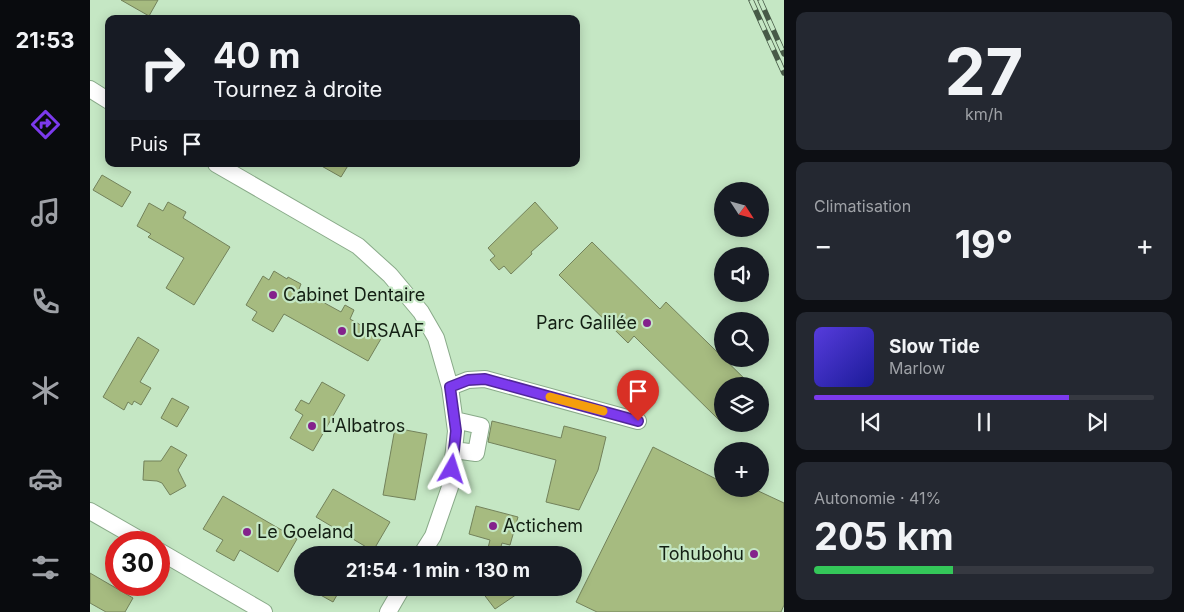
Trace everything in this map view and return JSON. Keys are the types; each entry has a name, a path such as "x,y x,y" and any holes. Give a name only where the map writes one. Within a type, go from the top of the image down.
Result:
{"street":[{"path":"90,89 105,98"},
{"path":"221,167 358,246 390,274 421,312 436,338 450,387 456,431 450,487 432,536 426,546"},
{"path":"450,387 468,380 485,379 638,421"},
{"path":"454,450 476,453 481,426 455,420"},
{"path":"90,511 125,531"},
{"path":"170,557 264,612"},
{"path":"388,612 397,596"}],"building":[{"path":"121,0 158,0 150,15"},
{"path":"323,167 347,167 341,177"},
{"path":"102,175 131,192 122,207 93,190"},
{"path":"168,202 186,212 183,218 230,247 194,305 166,288 184,258 148,237 151,234 137,226 149,203 163,211"},
{"path":"535,202 558,228 531,252 532,254 511,274 504,266 499,270 490,260 495,256 488,248"},
{"name":"Parc Galilée","path":"592,242 660,309 666,302 714,349 714,367 733,367 743,377 714,377 714,415 634,336 628,343 559,275"},
{"path":"274,271 287,279 288,277 301,284 299,289 341,312 345,305 354,310 350,319 382,337 368,361 284,314 273,332 252,320 257,312 246,305 263,276 269,280"},
{"path":"138,337 159,350 140,382 151,388 141,405 134,401 132,405 128,402 124,410 103,397"},
{"name":"L'Albatros","path":"322,382 345,395 313,451 290,438 303,415 295,410 301,400 309,404"},
{"path":"172,398 189,407 177,427 161,418"},
{"path":"492,421 561,438 564,426 606,437 598,470 579,510 546,502 556,460 488,442"},
{"path":"395,428 427,434 415,500 383,495"},
{"path":"171,446 187,455 178,470 186,486 170,495 162,483 143,480 144,461 161,461"},
{"path":"653,447 714,478 714,497 769,496 784,503 784,605 781,612 597,612 576,602 579,596 582,596 582,590"},
{"path":"333,489 390,522 376,546 365,546 316,517"},
{"name":"Le Goeland","path":"223,496 297,539 278,572 240,550 234,561 216,551 223,540 203,529"},
{"name":"Actichem","path":"476,506 518,517 510,545 502,543 501,546 488,546 490,540 469,534"},
{"path":"90,573 105,582 105,596 130,596 133,598 125,612 106,612 90,603"},
{"path":"322,596 336,596 333,602"},
{"path":"485,596 514,596 495,609"}],"railway":[{"path":"751,0 784,73"},
{"path":"760,0 784,54"}],"slow traffic":[{"path":"550,397 603,411"}],"place":[{"name":"Cabinet Dentaire","path":"273,295"},
{"name":"Parc Galilée","path":"647,323"},
{"name":"URSAAF","path":"342,331"},
{"name":"L'Albatros","path":"312,426"},
{"name":"Actichem","path":"493,526"},
{"name":"Le Goeland","path":"247,532"},
{"name":"Tohubohu","path":"754,554"}],"route":[{"path":"452,469 456,431 450,387 468,380 485,379 638,421"}]}
